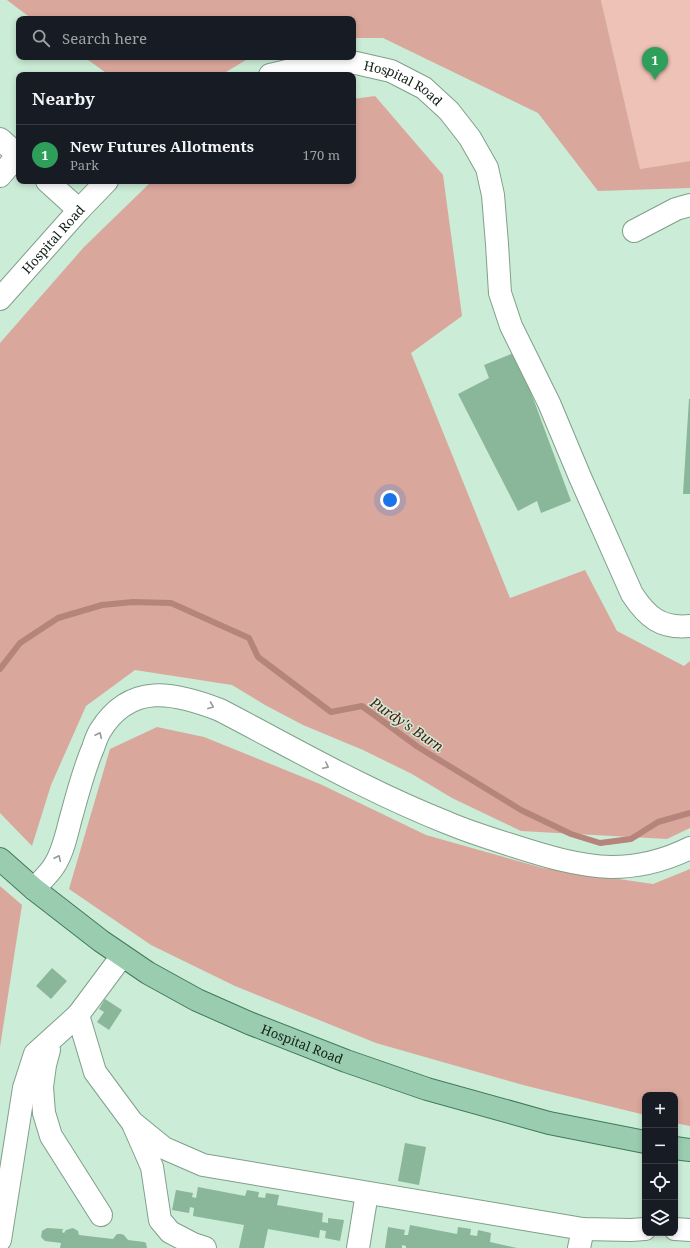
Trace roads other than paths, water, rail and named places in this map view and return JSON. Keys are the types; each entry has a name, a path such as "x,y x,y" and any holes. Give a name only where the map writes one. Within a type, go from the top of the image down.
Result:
{"main road":[{"name":"Hospital Road","path":"0,859 34,889 122,956 148,973 197,1000 248,1023 346,1061 427,1089 549,1122 642,1141"},
{"path":"678,1148 690,1150"}],"street":[{"name":"Hospital Road","path":"283,72 317,64 348,63 356,63 391,71 424,88 450,111 470,138 487,168 493,195 500,293 511,326 549,402 580,478 632,594 642,610 653,618 666,625 681,627 690,626"},
{"path":"0,140 16,154"},
{"path":"0,176 16,158"},
{"path":"50,184 79,210"},
{"name":"Hospital Road","path":"0,299 104,184"},
{"path":"634,231 676,209 690,205"},
{"path":"34,889 54,866 62,850 88,760 99,732 111,716 125,704 141,697 157,695 176,696 199,702 220,710 392,798 448,823 539,854 577,863 612,867 648,863 680,853 690,848"},
{"path":"0,1240 24,1088 35,1054 78,1015 122,956"},
{"path":"78,1015 95,1072 132,1122 152,1167 160,1220 170,1232 193,1244 205,1248"},
{"path":"53,1037 45,1065 42,1087 44,1113 51,1136 101,1216"},
{"path":"132,1122 164,1148 203,1165 367,1193 581,1238 642,1229"},
{"path":"358,1248 367,1193"},
{"path":"678,1228 690,1230"}],"waterway":[{"name":"Purdy's Burn","path":"0,669 20,643 58,618 102,605 133,602 171,603 249,638 258,657 331,712 362,706 418,747 521,810 571,834 600,843 631,839 658,822 690,813"}],"place":[{"name":"New Futures Allotments","path":"655,80"}]}
